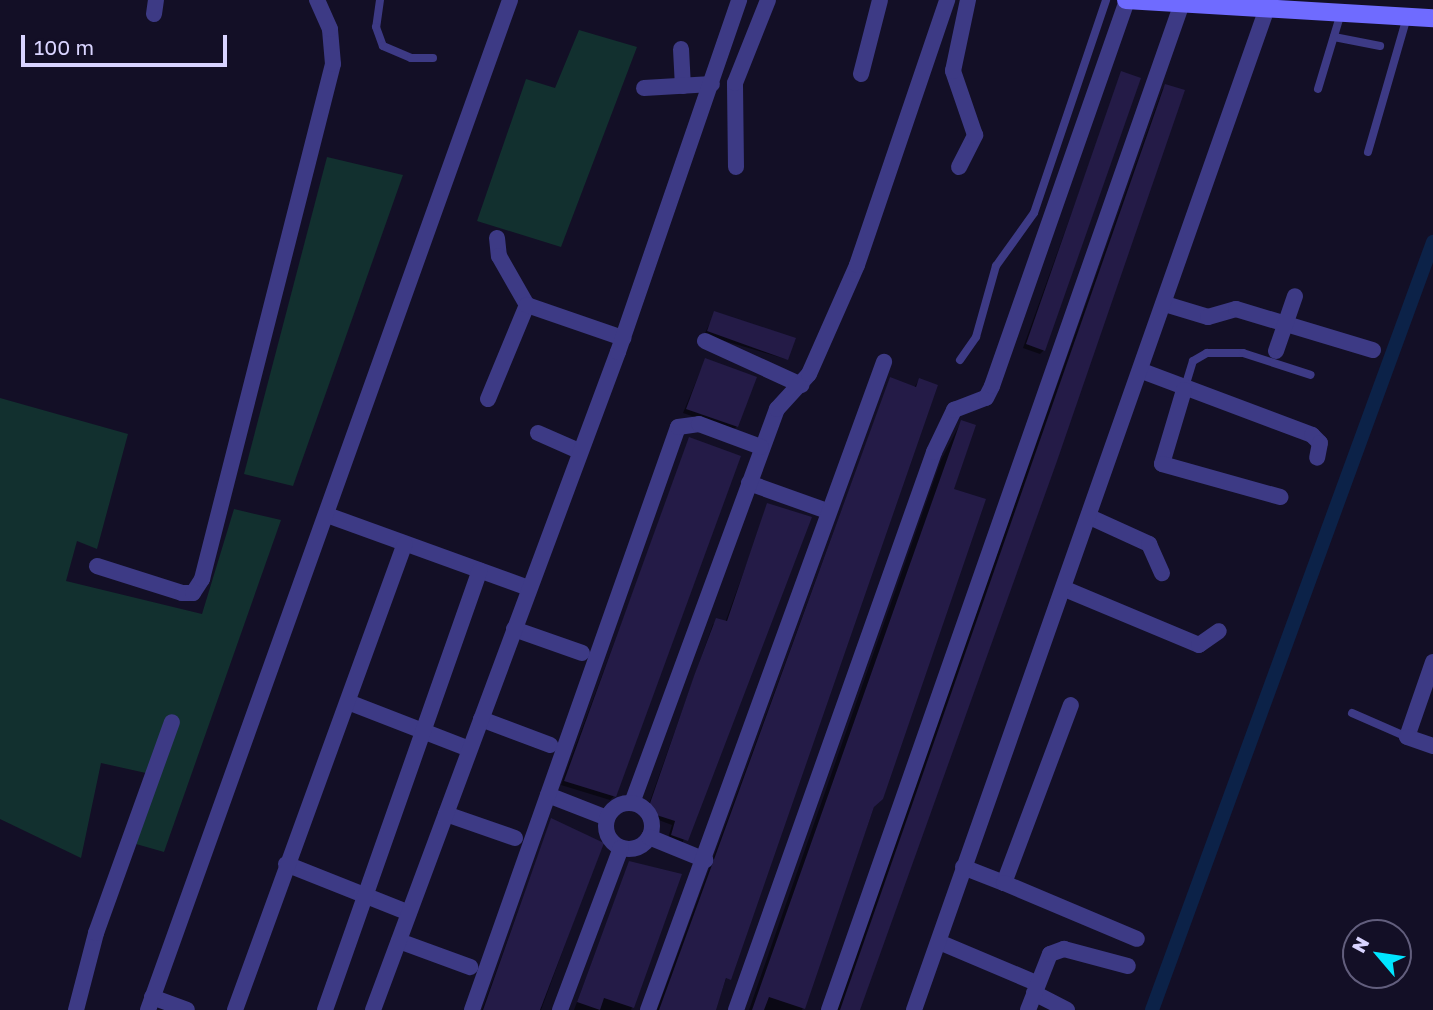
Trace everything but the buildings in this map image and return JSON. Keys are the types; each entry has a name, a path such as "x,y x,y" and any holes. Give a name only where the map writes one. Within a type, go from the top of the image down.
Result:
{"main road":[{"path":"1127,0 1209,2 1433,18"}],"street":[{"path":"97,566 182,593 193,593 202,579 331,72 334,47 317,0"},
{"path":"187,1010 150,1003 510,0"},
{"path":"373,1010 623,338 739,0"},
{"path":"736,167 735,83 768,0"},
{"path":"861,74 880,0"},
{"path":"632,803 761,447 786,394 801,384 857,265 947,0"},
{"path":"959,167 975,135 953,71 968,0"},
{"path":"736,1010 934,452 954,410 986,398 992,386 1127,0"},
{"path":"829,1010 1182,3"},
{"path":"914,1010 963,867 1091,518 1266,8"},
{"path":"681,49 683,86"},
{"path":"644,88 712,84"},
{"path":"497,238 499,256 527,305 623,338"},
{"path":"1276,351 1295,296"},
{"path":"1166,304 1208,317 1236,309 1373,350"},
{"path":"488,399 527,305"},
{"path":"705,341 801,384"},
{"path":"648,1010 705,860 827,511 884,362"},
{"path":"1142,372 1184,390 1312,435 1320,443 1317,458"},
{"path":"1184,390 1162,464 1280,497"},
{"path":"472,1010 678,427 699,424 761,447"},
{"path":"538,433 579,451"},
{"path":"749,482 827,511"},
{"path":"327,515 529,588"},
{"path":"1091,518 1142,539 1156,554 1162,573"},
{"path":"234,1010 405,544"},
{"path":"325,1010 367,898 480,571"},
{"path":"1065,589 1199,645 1219,631"},
{"path":"514,629 582,653"},
{"path":"1433,662 1408,737 1433,746"},
{"path":"348,702 469,749"},
{"path":"1004,883 1070,705"},
{"path":"481,719 550,745"},
{"path":"76,1010 96,933 172,722"},
{"path":"548,795 607,818"},
{"path":"632,803 651,820 649,837 637,847 621,848 608,836 607,818 617,807 632,803"},
{"path":"446,814 514,838"},
{"path":"649,837 705,860"},
{"path":"560,1010 621,848"},
{"path":"286,864 409,913"},
{"path":"963,867 1137,939"},
{"path":"399,941 470,967"},
{"path":"939,942 1035,988 1067,1010"},
{"path":"1028,1010 1050,954 1063,949 1128,966"}],"lane":[{"path":"380,0 376,27 383,46 411,58 433,58"},
{"path":"960,360 976,337 996,266 1034,213 1107,0"},
{"path":"1318,89 1341,13"},
{"path":"1368,152 1407,17"},
{"path":"1334,37 1380,46"},
{"path":"1184,390 1193,361 1207,353 1243,354 1311,375"},
{"path":"1352,713 1408,737"}],"green space":[{"path":"579,30 637,47 561,247 477,221 526,79 555,88"},
{"path":"327,157 403,175 293,486 244,474"},
{"path":"0,398 128,434 97,549 77,541 66,581 202,614 234,509 281,520 164,852 136,844 146,773 101,763 81,858 0,819"}],"waterway":[{"path":"1152,1010 1433,242"}]}
